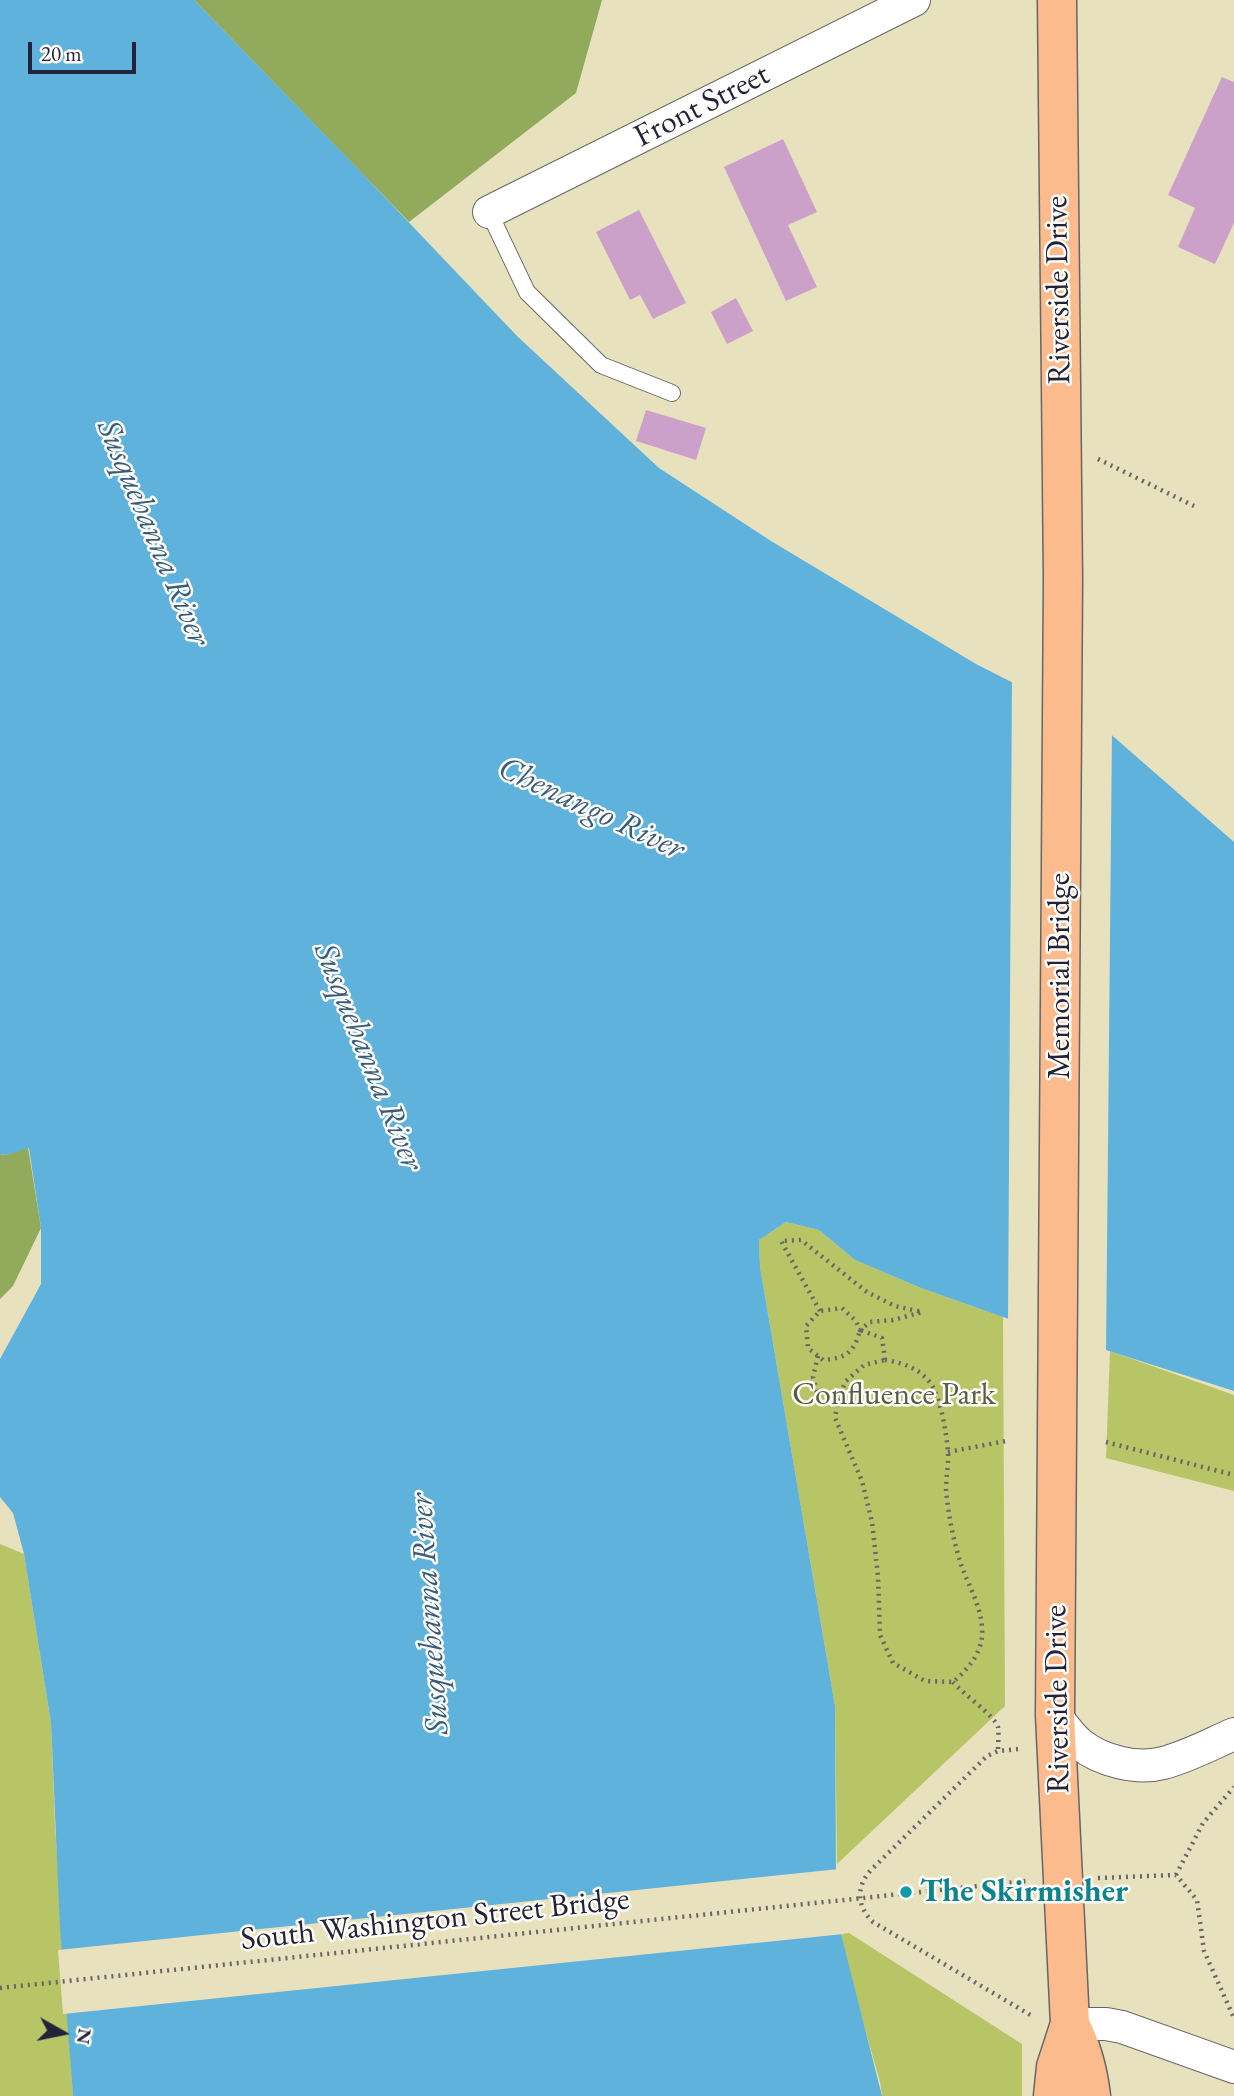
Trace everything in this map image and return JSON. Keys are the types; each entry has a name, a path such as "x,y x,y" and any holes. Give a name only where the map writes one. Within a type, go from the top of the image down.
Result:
{"main road":[{"name":"Riverside Drive","path":"1057,0 1062,579"},
{"name":"Memorial Bridge","path":"1058,1374 1062,579"},
{"name":"Riverside Drive","path":"1058,1374 1055,1731 1070,2024"},
{"path":"1053,2096 1056,2067 1070,2024"},
{"path":"1070,2024 1081,2045 1091,2096"}],"street":[{"name":"Front Street","path":"489,212 914,0"},
{"path":"1055,1731 1107,1759 1133,1765 1160,1764 1234,1734"},
{"path":"1070,2024 1122,2027 1234,2067"}],"lane":[{"path":"489,212 527,292 601,365 671,393"}],"path":[{"path":"1061,441 1194,506"},
{"path":"820,1311 782,1241 801,1240 867,1292 895,1306 922,1312 893,1320 870,1321 860,1330 856,1344 841,1358 823,1360 808,1348 806,1326 820,1311 842,1308 856,1321 860,1330 882,1338 885,1360"},
{"path":"818,1356 813,1377 818,1395 837,1405"},
{"path":"885,1360 904,1363 920,1373 933,1388 948,1452 946,1488 952,1522 961,1566 977,1605 982,1629 980,1647 972,1665 953,1682 925,1681 893,1663 880,1635 878,1576 872,1522 862,1481 835,1418 837,1405 846,1381 864,1366 885,1360"},
{"path":"948,1452 1006,1441"},
{"path":"1106,1442 1234,1475"},
{"path":"953,1682 968,1699 995,1721 999,1751"},
{"path":"1055,1731 987,1756 866,1875 860,1900 867,1916 873,1922 1018,2008 1046,2020 1070,2024"},
{"path":"1175,1875 1203,1823 1234,1787"},
{"name":"South Washington Street Bridge","path":"0,1988 860,1900"}],"green space":[{"path":"194,0 602,0 576,93 409,222"},
{"path":"28,1147 41,1228 13,1286 0,1299 0,1154 6,1155"},
{"name":"Confluence Park","path":"786,1222 819,1230 855,1260 921,1288 1003,1317 1005,1706 837,1864 835,1706 760,1267 759,1240"},
{"path":"1110,1351 1234,1395 1234,1491 1106,1458"},
{"path":"0,1544 24,1554 51,1723 73,2096 0,2096"},
{"path":"849,1933 1022,2044 1022,2096 882,2096 845,1959 841,1934"}],"water":[{"path":"0,0 194,0 517,336 659,468 771,541 976,664 1106,730 1234,842 1234,1391 921,1288 855,1260 819,1230 786,1222 759,1240 760,1267 835,1706 836,1870 841,1934 882,2096 73,2096 60,1928 51,1723 24,1554 13,1513 0,1497 0,1359 41,1284 41,1228 29,1148 6,1155 0,1154"}],"pier":[{"path":"1012,678 1112,730 1106,1354 1008,1322"},
{"path":"839,1869 844,1934 63,2014 58,1950"}],"building":[{"path":"1222,77 1234,82 1234,223 1215,264 1178,247 1195,208 1168,195"},
{"path":"783,139 817,212 788,225 817,287 786,301 724,167"},
{"path":"639,210 686,303 653,319 640,295 630,300 596,232"},
{"path":"736,298 753,331 727,344 711,312"},
{"path":"646,410 706,428 696,460 636,441"}],"place":[{"name":"The Skirmisher","path":"906,1892"}],"water label":[{"name":"Susquehanna River","path":"153,533"},
{"name":"Chenango River","path":"591,809"},
{"name":"Susquehanna River","path":"368,1057"},
{"name":"Susquehanna River","path":"430,1614"}]}
